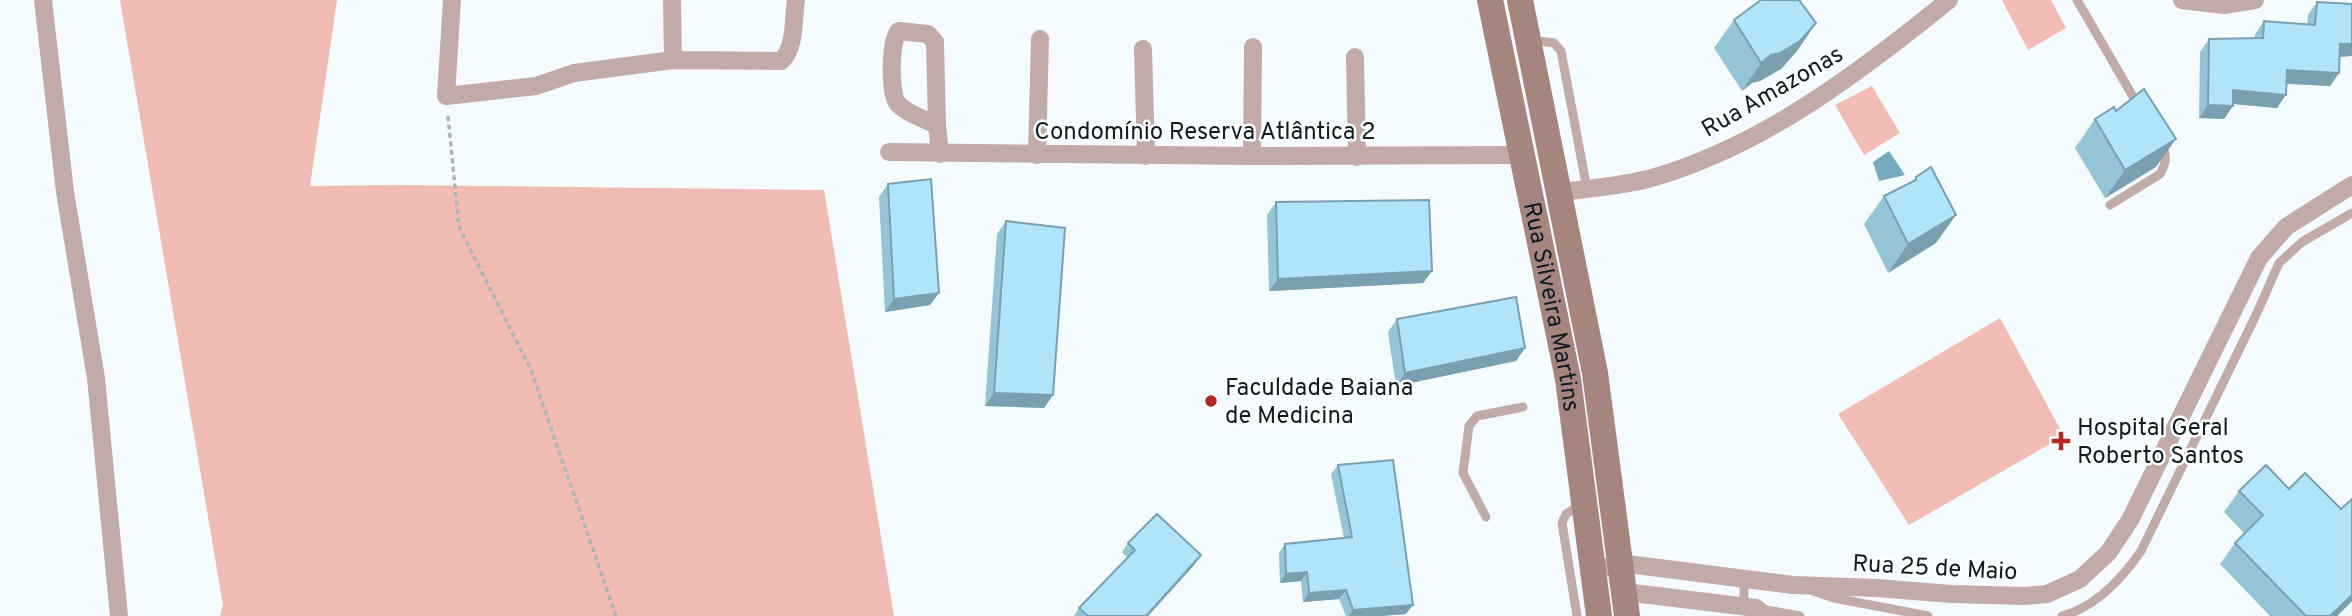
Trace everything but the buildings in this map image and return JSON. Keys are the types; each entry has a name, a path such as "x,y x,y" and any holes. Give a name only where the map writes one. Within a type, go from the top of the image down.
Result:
{"main road":[{"name":"Rua Silveira Martins","path":"1490,0 1568,379 1599,616"},
{"name":"Rua Silveira Martins","path":"1520,0 1595,373 1626,604"}],"street":[{"path":"43,0 65,192 96,378 119,616"},
{"path":"452,0 446,96 536,86 574,73 673,60 781,61 786,57 791,43 796,0"},
{"path":"672,0 673,60"},
{"name":"Rua Amazonas","path":"1559,192 1646,179 1693,164 1740,144 1797,110 1889,48 1950,0"},
{"path":"2182,0 2224,5 2255,0"},
{"path":"937,125 900,106 893,97 893,38 900,31 928,34 935,43 940,154"},
{"path":"1037,155 1040,38"},
{"path":"1252,156 1253,47"},
{"path":"1143,49 1146,156"},
{"path":"1355,57 1357,157"},
{"name":"Condomínio Reserva Atlântica 2","path":"889,152 1146,156 1521,155"},
{"name":"Rua 25 de Maio","path":"1592,572 1620,563 1793,585 2001,597 2047,594 2080,579 2108,553 2130,520 2259,258 2286,227 2352,185"},
{"path":"1626,604 1755,610"}],"lane":[{"path":"2077,0 2143,113"},
{"path":"1527,40 1554,43 1561,51 1587,189"},
{"path":"2110,205 2160,174 2165,166 2166,156 2156,136"},
{"path":"2062,616 2089,605 2106,592 2141,551 2279,262 2302,242 2352,213"},
{"path":"1486,517 1463,473 1469,426 1478,416 1523,407"},
{"path":"1577,616 1562,523 1566,514 1585,502"},
{"path":"1744,579 1755,610 1800,616"},
{"path":"1793,585 1834,598 1928,616"}],"path":[{"path":"446,96 458,227 531,370 616,616"}],"shaded area":[{"path":"120,0 337,0 310,186 824,190 894,616 220,616 223,605"},
{"path":"2002,0 2051,0 2066,28 2028,50"},
{"path":"1872,86 1900,133 1864,155 1835,105"},
{"path":"2000,318 2064,436 1909,525 1838,414"}],"water":[{"path":"1889,151 1905,175 1879,181 1873,162"}],"place":[{"name":"Faculdade Baiana de Medicina","path":"1211,401"},
{"name":"Hospital Geral Roberto Santos","path":"2061,441"}]}
